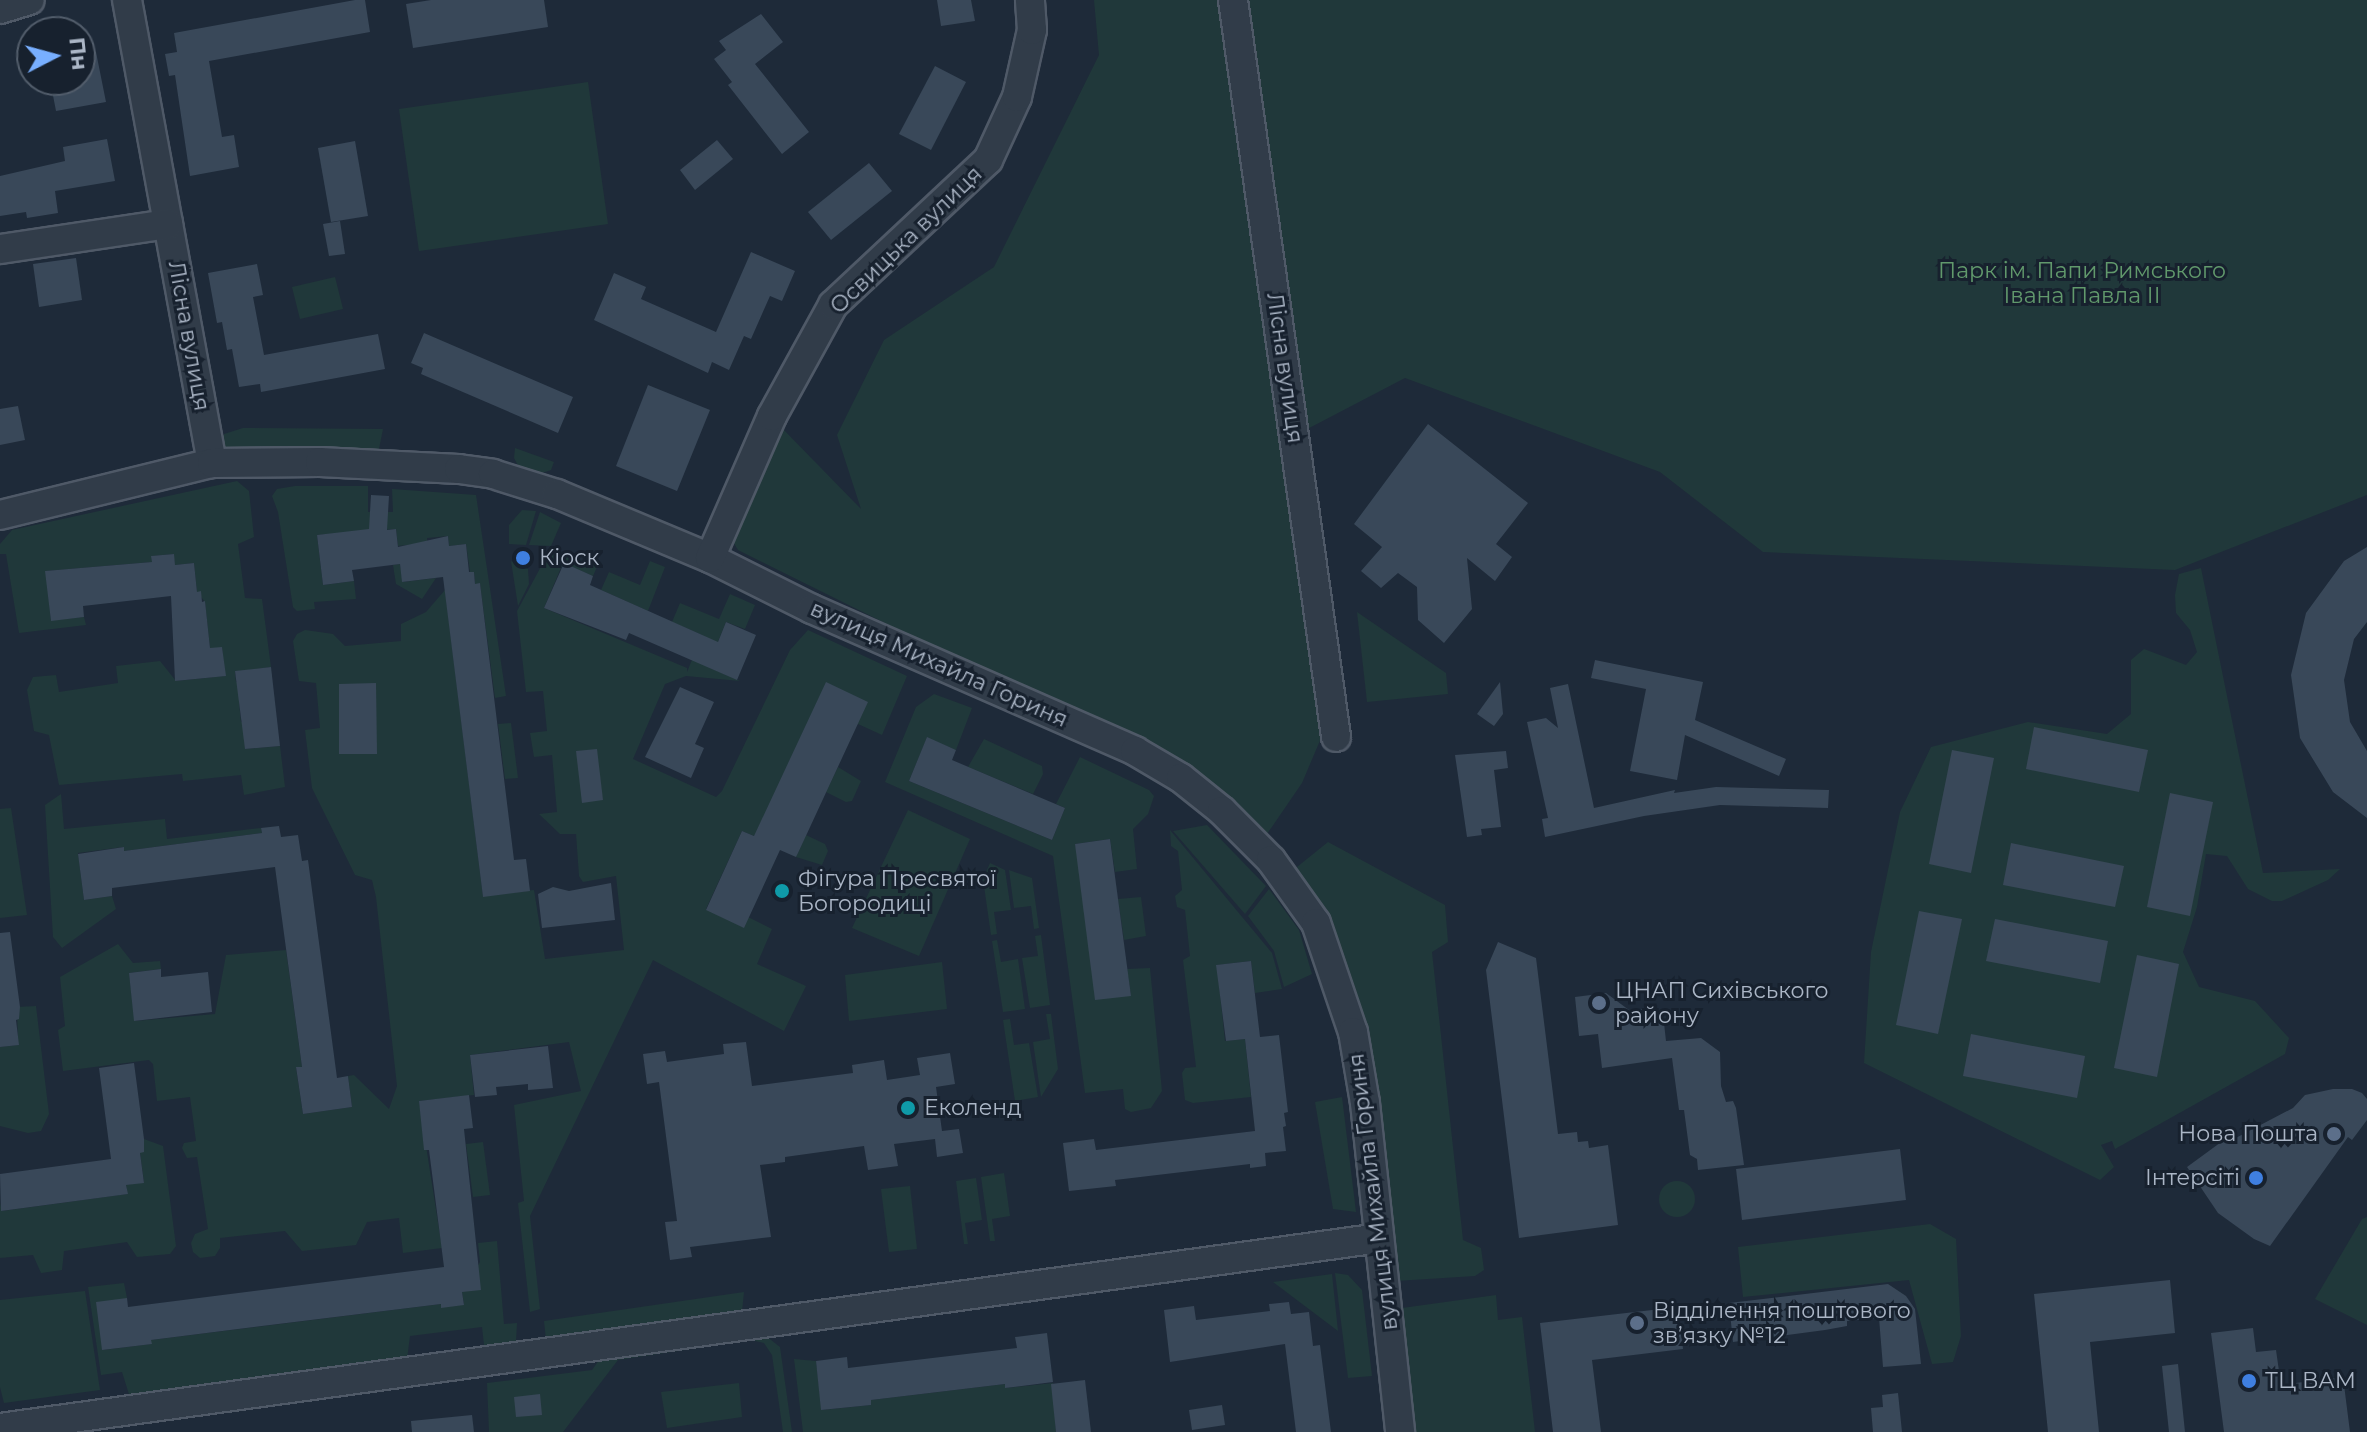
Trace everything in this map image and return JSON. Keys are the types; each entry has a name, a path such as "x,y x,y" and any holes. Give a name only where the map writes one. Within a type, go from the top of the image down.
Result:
{"street":[{"path":"0,9 30,0"},
{"name":"Лісна вулиця","path":"127,0 210,456"},
{"name":"Освицька вулиця","path":"710,558 772,416 833,305 988,160 1017,97 1032,30 1030,0"},
{"name":"Лісна вулиця","path":"1233,0 1336,737"},
{"path":"0,249 168,224"},
{"name":"вулиця Михайла Гориня","path":"0,515 210,456 459,469 493,474 557,494 710,558 812,609 1135,751 1181,778 1222,811 1271,860 1316,923 1353,1032 1365,1103 1400,1432"},
{"path":"0,1428 1379,1238"}],"green space":[{"name":"Парк ім. Папи Римського Івана Павла ІІ","path":"1094,0 2367,0 2367,495 2175,570 1763,552 1660,472 1405,378 1292,437 1330,717 1302,783 1267,834 1177,768 738,550 732,540 780,426 861,509 837,435 884,340 994,267 1099,55"},
{"path":"588,82 608,224 419,251 399,109"},
{"path":"335,277 343,309 300,319 292,287"},
{"path":"243,428 383,429 378,454 229,454 222,448 224,434"},
{"path":"515,448 554,462 551,470 533,476 521,471 514,458"},
{"path":"237,481 249,491 254,537 238,544 245,598 262,599 271,667 235,672 236,682 242,682 244,701 239,702 241,722 247,722 245,749 280,746 285,787 244,795 241,775 183,781 182,774 59,785 49,735 34,731 27,690 33,677 56,675 59,692 118,683 116,666 160,661 176,681 225,676 222,648 210,648 205,602 197,592 194,563 175,565 173,554 152,556 152,562 46,571 51,620 84,617 86,625 19,633 6,554 0,554 0,544 12,530"},
{"path":"295,486 368,486 368,512 393,512 392,489 476,495 506,696 495,698 480,584 475,584 474,572 470,572 466,544 449,546 448,536 427,538 427,543 398,546 396,529 317,535 323,585 354,581 356,599 314,602 315,609 297,611 293,607 278,512 272,496 277,489"},
{"path":"522,510 536,511 526,545 509,544 509,525"},
{"path":"540,512 561,523 551,546 529,545"},
{"path":"551,548 597,567 593,576 563,563 544,608 687,668 687,672 702,635 672,622 680,603 719,619 730,594 755,605 745,629 726,622 708,667 740,681 686,676 665,684 633,759 716,797 722,791 790,650 808,630 907,676 882,735 858,724 754,836 742,831 706,909 743,927 748,917 772,929 757,964 806,986 784,1031 653,960 530,1216 540,1309 530,1312 518,1203 524,1201 514,1105 581,1091 569,1042 470,1055 474,1095 419,1101 442,1248 403,1253 399,1218 367,1222 356,1245 302,1251 285,1231 220,1238 220,1248 215,1256 200,1258 193,1252 191,1243 195,1234 208,1229 197,1157 187,1158 182,1148 184,1143 196,1141 190,1097 157,1101 153,1064 149,1060 63,1071 58,1030 65,1026 60,977 118,944 133,963 160,961 161,969 129,973 135,1021 215,1014 226,955 286,950 302,1067 296,1068 303,1114 352,1107 348,1076 354,1075 389,1109 397,1086 376,897 372,880 355,875 312,788 305,730 320,728 316,683 299,681 293,641 297,634 305,630 333,634 345,646 401,641 401,624 426,612 445,590 483,896 534,890 545,959 624,950 616,876 583,882 579,876 576,834 560,834 539,814 557,812 552,755 534,757 530,733 547,731 543,691 526,692 517,611"},
{"path":"511,561 528,569 529,584 518,606"},
{"path":"650,561 665,567 648,611 601,590 609,572 640,585"},
{"path":"400,564 403,582 436,578 422,599 396,584 393,565"},
{"path":"2201,568 2263,873 2340,869 2328,880 2282,901 2272,901 2248,889 2227,856 2206,854 2197,907 2183,952 2199,987 2255,1001 2289,1038 2285,1054 2115,1149 2112,1141 2101,1145 2114,1167 2100,1180 1864,1063 1871,952 1900,812 1931,747 2028,722 2107,734 2131,714 2131,660 2144,649 2186,665 2197,652 2190,630 2176,613 2175,595 2179,574"},
{"path":"1357,612 1446,673 1448,694 1367,702"},
{"path":"934,694 972,708 956,750 927,738 909,781 1052,840 1065,808 1056,804 1080,757 1149,790 1154,796 1148,814 1133,829 1137,869 1115,872 1110,839 1075,844 1131,996 1127,969 1150,968 1162,1091 1151,1108 1131,1112 1125,1109 1123,1089 1085,1093 1053,856 885,782 916,707"},
{"path":"511,723 518,778 505,779 498,724"},
{"path":"984,739 1042,766 1043,774 1033,794 968,767"},
{"path":"838,767 861,781 852,801 846,802 826,792"},
{"path":"61,794 64,829 165,819 167,839 261,828 262,833 124,851 123,847 78,853 84,900 112,896 116,909 62,948 53,937 45,805"},
{"path":"11,808 27,915 0,918 0,809"},
{"path":"908,810 970,839 919,956 852,928"},
{"path":"1207,825 1266,886 1245,914 1173,831"},
{"path":"1170,830 1272,953 1282,989 1255,993 1251,961 1217,965 1225,1041 1245,1039 1251,1097 1193,1103 1185,1100 1182,1073 1185,1068 1196,1067 1183,960 1190,956 1185,910 1177,907 1175,896 1182,890 1178,851 1171,846"},
{"path":"806,835 825,844 828,851 822,865 796,857"},
{"path":"1328,842 1445,905 1448,942 1432,952 1463,1240 1481,1248 1484,1270 1475,1276 1396,1281 1374,1100 1292,871"},
{"path":"990,863 1005,870 1011,910 994,912 997,934 991,935 983,879"},
{"path":"1009,870 1032,878 1039,928 1034,929 1031,906 1014,908"},
{"path":"1269,889 1299,930 1312,974 1284,987 1274,951 1248,916"},
{"path":"1141,897 1146,936 1124,940 1118,899"},
{"path":"1041,935 1050,1005 1030,1008 1022,958 1038,956 1035,936"},
{"path":"997,940 1001,962 1018,959 1025,1009 1003,1012 992,941"},
{"path":"942,962 947,1009 849,1021 845,975"},
{"path":"36,1006 49,1114 41,1131 28,1133 0,1126 0,1047 18,1045 17,1007"},
{"path":"1046,1014 1051,1014 1058,1069 1041,1097 1033,1042 1050,1039"},
{"path":"1010,1019 1014,1045 1029,1043 1038,1097 1015,1101 1003,1020"},
{"path":"1342,1097 1356,1212 1333,1209 1315,1102"},
{"path":"144,1139 163,1146 176,1246 170,1254 137,1257 127,1242 64,1251 62,1270 41,1273 33,1255 0,1258 0,1203 2,1211 127,1194 126,1185 144,1182 140,1153"},
{"path":"483,1142 490,1195 473,1197 466,1144"},
{"path":"1004,1173 1010,1216 992,1219 995,1241 990,1241 981,1177"},
{"path":"976,1178 982,1220 965,1223 968,1244 964,1244 956,1181"},
{"path":"1677,1181 1690,1186 1695,1199 1690,1212 1677,1217 1664,1212 1659,1199 1664,1186"},
{"path":"910,1186 917,1249 889,1252 881,1189"},
{"path":"2367,1217 2367,1325 2315,1299 2362,1219"},
{"path":"1930,1224 1956,1239 1961,1336 1953,1362 1932,1364 1909,1280 1743,1297 1738,1247"},
{"path":"497,1241 504,1324 517,1323 516,1341 509,1350 485,1354 482,1327 410,1336 406,1367 133,1407 122,1372 101,1375 88,1287 124,1283 127,1298 103,1350 151,1344 151,1340 441,1304 441,1307 464,1304 462,1292 480,1262 478,1243"},
{"path":"1335,1273 1348,1275 1362,1290 1372,1376 1348,1378"},
{"path":"1332,1274 1338,1331 1273,1282"},
{"path":"85,1291 100,1390 4,1403 0,1387 0,1300"},
{"path":"744,1292 742,1312 546,1340 544,1321"},
{"path":"1496,1295 1498,1320 1522,1317 1535,1432 1416,1432 1402,1308"},
{"path":"766,1336 780,1347 792,1432 783,1432 772,1355 764,1343 751,1340 618,1360 563,1432 489,1432 487,1383 592,1370 602,1356"},
{"path":"794,1359 816,1361 822,1410 871,1405 871,1400 1005,1384 1006,1388 1053,1383 1056,1432 803,1432"},
{"path":"739,1383 742,1417 667,1428 661,1392"}],"building":[{"path":"365,0 370,32 209,61 222,137 234,135 239,167 190,176 175,75 169,76 165,54 177,52 174,33"},
{"path":"431,0 544,0 548,27 413,48 406,4"},
{"path":"937,0 971,0 975,21 941,26"},
{"path":"761,14 783,42 755,64 809,132 782,154 728,85 732,82 714,59 726,50 719,41"},
{"path":"96,52 106,102 56,111 53,96 96,96"},
{"path":"935,66 966,82 931,150 899,134"},
{"path":"107,139 115,181 55,191 58,213 27,218 26,212 0,216 0,176 65,161 63,147"},
{"path":"717,140 733,159 695,190 680,170"},
{"path":"355,141 368,216 331,222 318,148"},
{"path":"869,163 892,191 831,240 808,212"},
{"path":"340,221 345,254 329,256 323,224"},
{"path":"751,252 795,271 782,301 770,296 751,339 744,336 729,370 712,362 708,373 594,320 614,273 646,287 641,299 716,332"},
{"path":"76,258 82,300 39,307 33,264"},
{"path":"257,264 263,295 253,297 264,355 378,334 385,369 261,392 260,384 239,387 232,349 227,350 222,322 217,323 208,273"},
{"path":"424,333 573,397 558,433 421,374 423,368 411,363"},
{"path":"648,385 710,410 677,491 616,466"},
{"path":"18,406 25,440 0,445 0,409"},
{"path":"1428,424 1528,503 1496,544 1512,557 1495,581 1467,558 1472,609 1444,643 1418,620 1417,587 1398,573 1381,588 1361,571 1382,547 1354,524"},
{"path":"371,495 389,496 387,530 396,529 398,547 448,536 449,546 466,544 469,572 474,572 475,584 480,583 514,860 526,859 530,891 483,897 443,577 402,582 400,564 352,570 354,581 323,585 317,535 369,529"},
{"path":"2367,547 2367,622 2354,639 2344,680 2350,722 2367,751 2367,818 2333,792 2300,738 2291,675 2306,613 2344,561"},
{"path":"174,554 175,565 194,563 197,592 201,591 202,602 205,601 210,648 222,647 226,676 175,681 171,596 83,606 84,617 51,621 45,571 152,562 151,556"},
{"path":"564,563 593,576 590,585 718,642 726,622 756,635 737,680 629,633 626,640 544,608"},
{"path":"1595,660 1703,682 1695,720 1786,759 1779,776 1685,735 1677,780 1630,771 1646,689 1591,678"},
{"path":"271,667 280,746 245,749 235,671"},
{"path":"826,682 868,702 796,857 780,850 744,928 706,910 742,831 754,836"},
{"path":"1500,682 1503,714 1494,726 1477,714"},
{"path":"376,683 377,754 339,754 339,684"},
{"path":"1568,684 1594,808 1675,790 1674,793 1716,787 1829,790 1828,808 1720,805 1644,816 1545,837 1542,819 1548,818 1527,722 1546,718 1558,728 1550,688"},
{"path":"680,687 714,702 695,744 704,748 691,778 645,757"},
{"path":"2034,727 2148,750 2139,792 2026,769"},
{"path":"927,737 956,750 952,760 1065,808 1052,840 909,781"},
{"path":"597,749 603,800 582,803 576,751"},
{"path":"1952,750 1994,758 1971,873 1929,864"},
{"path":"1506,751 1508,768 1494,770 1501,827 1481,829 1482,835 1467,837 1455,755"},
{"path":"2170,793 2213,802 2190,916 2147,907"},
{"path":"279,826 281,837 298,835 302,861 308,860 337,1078 348,1076 352,1107 303,1114 296,1067 302,1067 275,867 112,888 112,896 84,900 78,854 262,833 261,828"},
{"path":"1110,839 1131,996 1095,1000 1075,844"},
{"path":"2011,843 2124,866 2115,907 2003,885"},
{"path":"611,883 615,920 542,928 538,894 553,887 569,891"},
{"path":"1919,911 1962,919 1938,1034 1896,1025"},
{"path":"1995,919 2108,941 2100,983 1986,961"},
{"path":"10,932 20,1007 19,1019 16,1020 19,1045 0,1047 0,933"},
{"path":"1498,942 1536,958 1558,1134 1577,1132 1578,1142 1588,1141 1589,1148 1608,1145 1618,1225 1519,1238 1486,970"},
{"path":"2137,955 2179,964 2157,1077 2114,1068"},
{"path":"1251,961 1260,1037 1279,1035 1288,1112 1284,1113 1286,1126 1283,1127 1286,1151 1265,1153 1266,1166 1250,1168 1250,1164 1115,1180 1116,1186 1069,1191 1063,1143 1094,1139 1096,1150 1255,1131 1245,1039 1226,1041 1216,965"},
{"path":"161,969 161,977 208,972 212,1012 134,1021 129,973"},
{"path":"1606,993 1629,1010 1645,1009 1663,1014 1666,1041 1701,1038 1720,1052 1721,1086 1726,1102 1733,1101 1736,1108 1744,1165 1698,1170 1697,1159 1690,1155 1684,1110 1679,1110 1672,1058 1602,1068 1598,1034 1579,1036 1575,997"},
{"path":"1971,1034 2085,1056 2077,1098 1963,1076"},
{"path":"746,1042 752,1086 853,1073 852,1065 884,1060 887,1080 920,1075 917,1058 950,1053 955,1084 936,1087 942,1131 959,1129 963,1153 937,1157 935,1139 894,1144 898,1166 868,1170 864,1146 785,1157 785,1162 760,1165 771,1237 690,1247 692,1257 670,1260 665,1222 677,1221 659,1082 647,1084 643,1054 665,1051 667,1062 724,1054 723,1044"},
{"path":"548,1046 553,1088 528,1090 528,1084 496,1087 497,1095 475,1097 470,1055"},
{"path":"134,1063 144,1139 144,1152 140,1153 144,1183 126,1185 128,1194 1,1211 0,1174 111,1159 99,1068"},
{"name":"Інтерсіті","path":"2333,1089 2352,1089 2362,1093 2367,1099 2367,1120 2352,1140 2348,1137 2270,1246 2254,1239 2218,1213 2187,1167 2228,1137 2230,1141 2293,1108 2305,1095"},
{"path":"469,1095 473,1128 464,1129 481,1290 462,1292 464,1305 441,1308 441,1304 262,1326 151,1340 152,1344 102,1350 96,1302 127,1298 128,1307 444,1267 429,1150 424,1150 419,1101"},
{"path":"1900,1149 1906,1200 1742,1220 1736,1169"},
{"path":"2170,1280 2175,1333 2090,1342 2099,1432 2048,1432 2034,1294"},
{"path":"1888,1284 1906,1296 1915,1309 1921,1364 1883,1367 1879,1318 1847,1321 1847,1326 1825,1330 1733,1342 1729,1303"},
{"path":"1289,1302 1291,1314 1309,1312 1313,1346 1320,1345 1331,1432 1296,1432 1285,1344 1170,1362 1164,1310 1194,1306 1196,1320 1270,1311 1269,1304"},
{"path":"1678,1307 1683,1349 1592,1360 1601,1432 1553,1432 1540,1323"},
{"name":"ТЦ ВАМ","path":"2253,1328 2256,1352 2276,1350 2281,1385 2343,1377 2350,1432 2224,1432 2211,1333"},
{"path":"1047,1333 1053,1382 1005,1388 1005,1384 871,1400 871,1405 821,1410 816,1361 847,1357 848,1368 1017,1348 1015,1337"},
{"path":"2178,1364 2185,1432 2169,1432 2162,1366"},
{"path":"1085,1380 1091,1432 1056,1432 1051,1384"},
{"path":"1898,1393 1902,1432 1873,1432 1871,1408 1883,1407 1882,1395"},
{"path":"540,1394 542,1415 516,1417 514,1397"},
{"path":"1222,1405 1225,1425 1192,1430 1189,1410"},
{"path":"472,1415 474,1432 412,1432 411,1421"}],"place":[{"name":"Кіоск","path":"523,558"},
{"name":"Фігура Пресвятої Богородиці","path":"782,891"},
{"name":"ЦНАП Сихівського району","path":"1599,1003"},
{"name":"Еколенд","path":"908,1108"},
{"name":"Нова Пошта","path":"2334,1134"},
{"name":"Інтерсіті","path":"2256,1178"},
{"name":"Відділення поштового зв’язку №12","path":"1637,1323"},
{"name":"ТЦ ВАМ","path":"2249,1381"}]}
